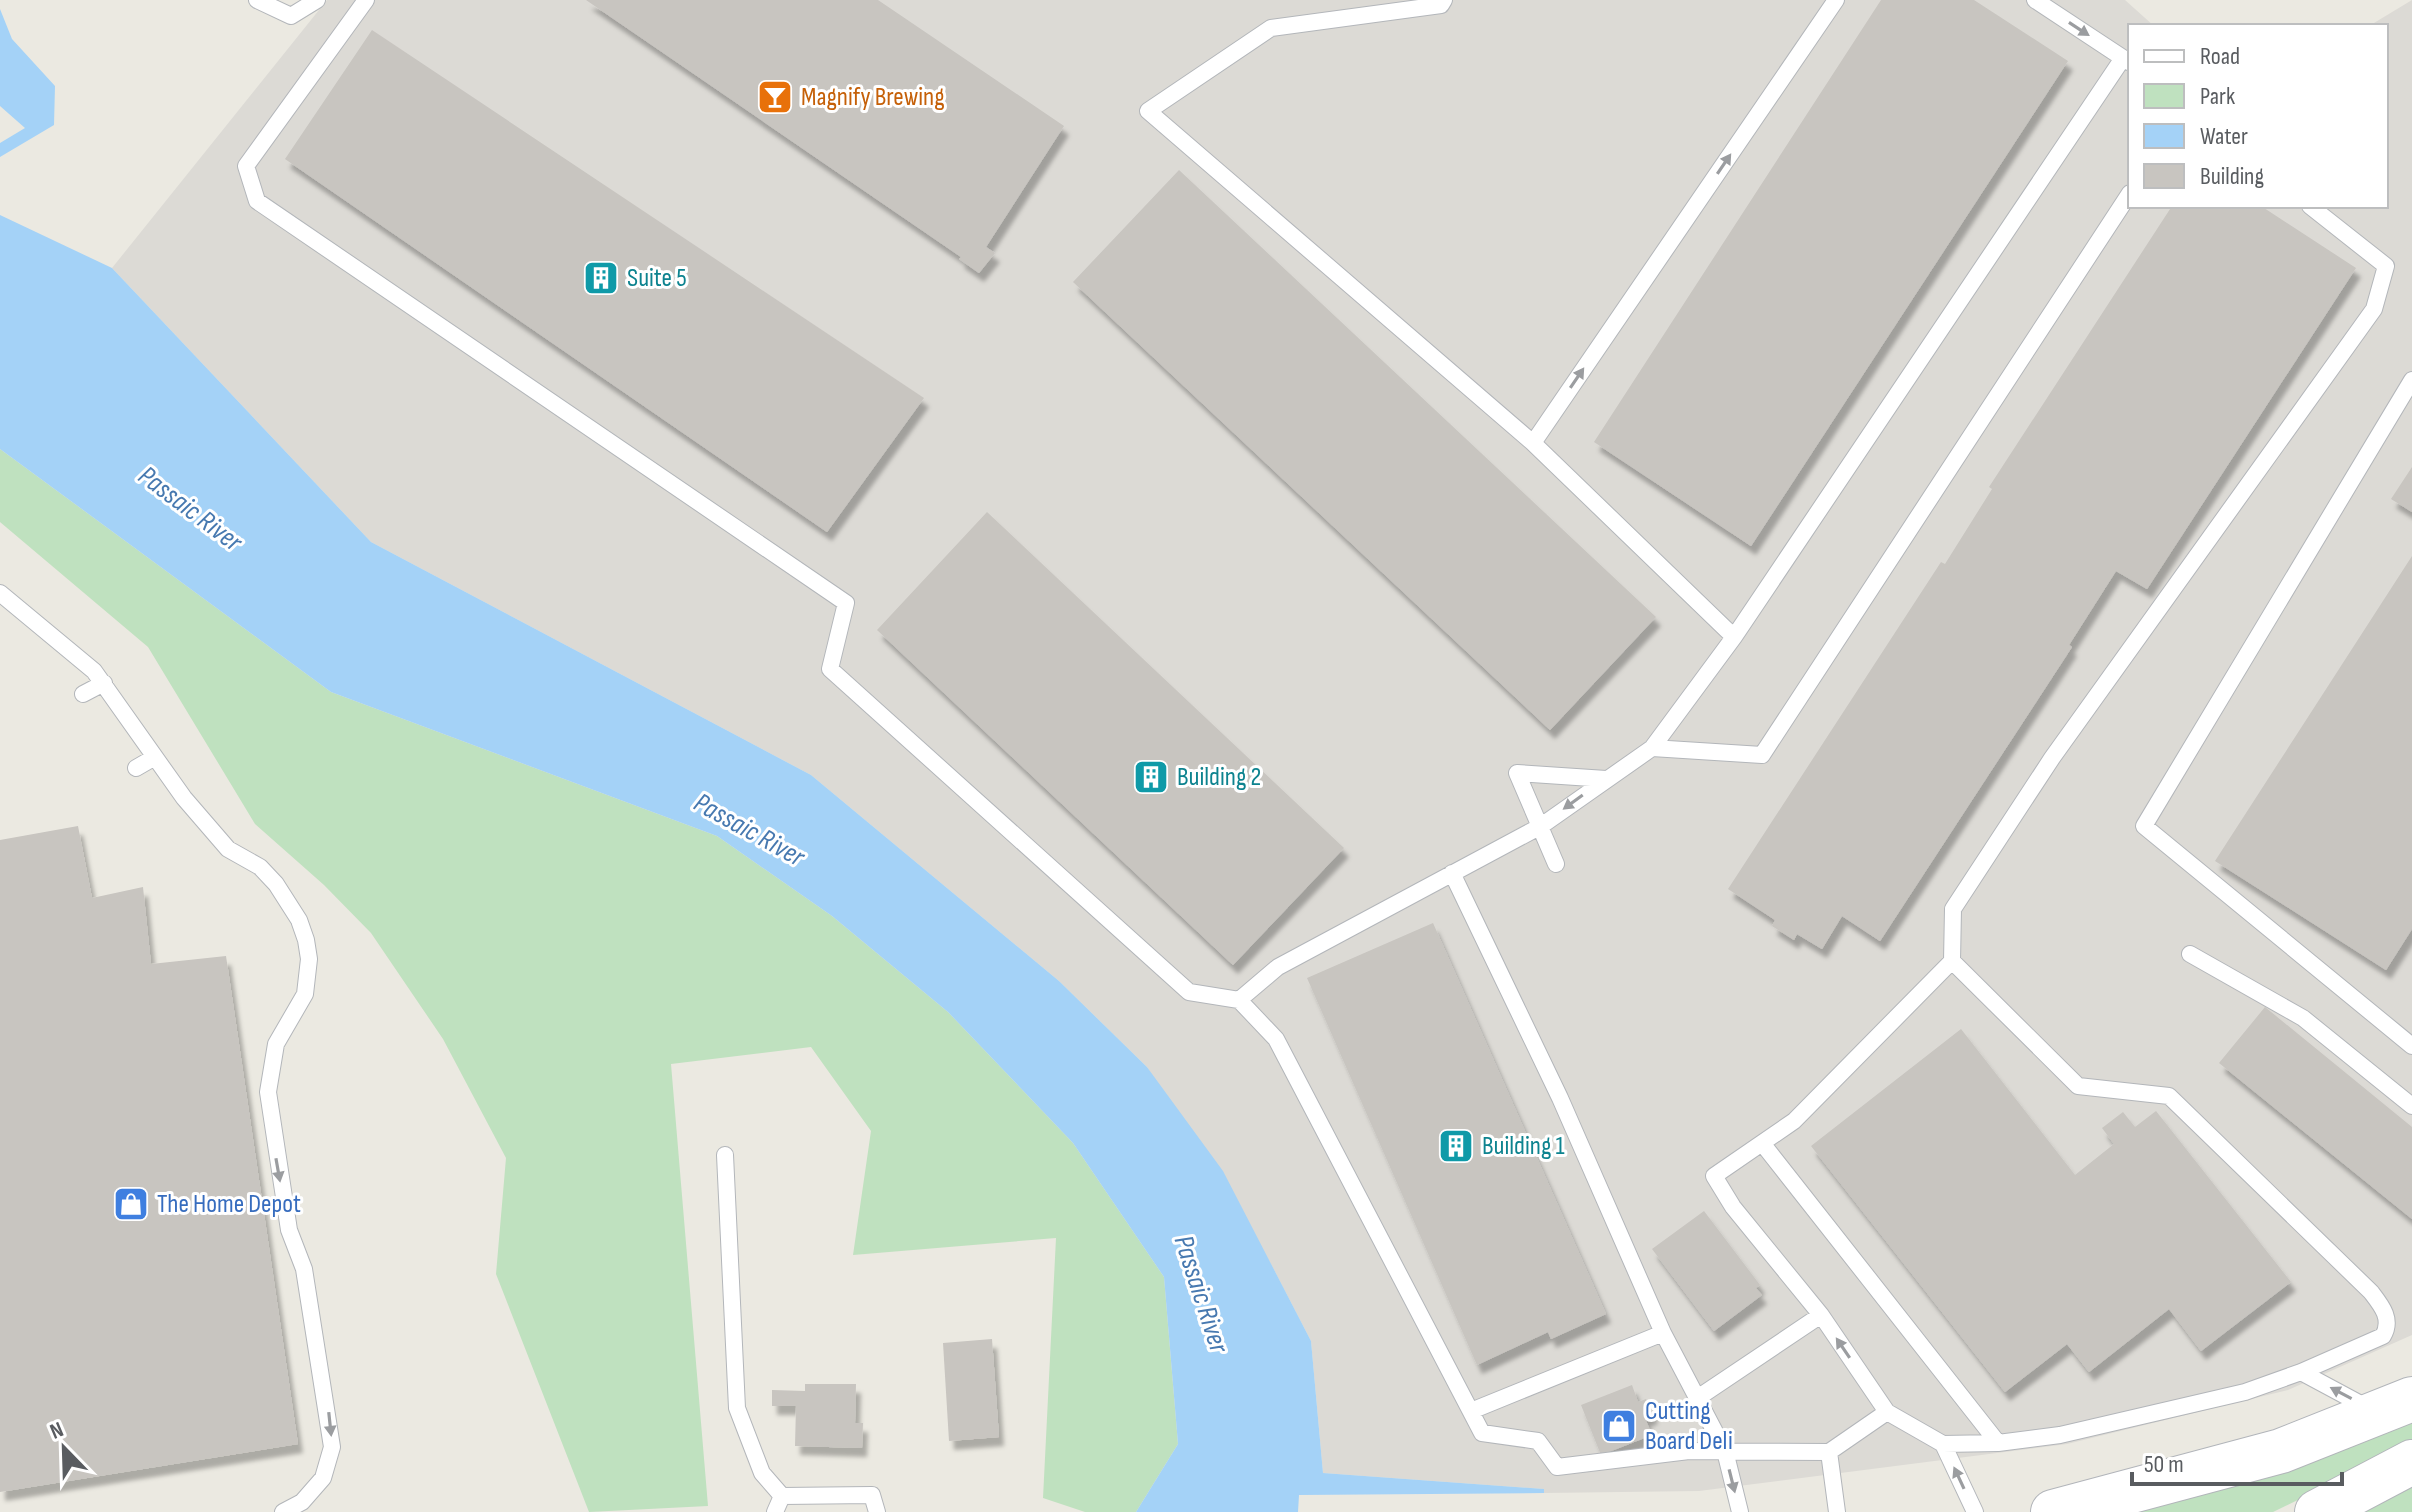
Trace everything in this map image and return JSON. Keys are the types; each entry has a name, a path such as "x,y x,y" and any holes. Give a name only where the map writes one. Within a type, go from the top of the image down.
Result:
{"street":[{"path":"2053,1512 2281,1451 2396,1406"},
{"path":"2317,1512 2412,1462"}],"lane":[{"path":"257,0 291,16 317,0"},
{"path":"366,0 246,166 257,201 846,603 830,669 1189,992 1239,1000 1276,1039 1482,1433 1538,1441 1557,1467 1689,1451 1829,1452 1887,1412"},
{"path":"1444,0 1441,5 1271,28 1148,111 1533,443 1734,637"},
{"path":"1533,443 1836,0"},
{"path":"1239,1000 1278,967 1541,826 1652,748 1734,637 2126,60 2035,0"},
{"path":"1652,748 1762,755 2128,196"},
{"path":"1952,961 2078,1086 2169,1096 2371,1292 2385,1313 2387,1329 2383,1336 2301,1372 2245,1392 2060,1435 1998,1443 1943,1444 1887,1412 1821,1315 1733,1207 1714,1176 1794,1121 1952,961 1953,909 2052,758 2374,309 2386,266 2313,208"},
{"path":"2412,380 2144,826 2412,1046"},
{"path":"0,593 104,683 184,798 228,849 260,867 276,884 303,930 309,959 305,994 276,1044 268,1092 289,1230 304,1269 332,1447 323,1478 302,1502 283,1512"},
{"path":"83,694 104,683"},
{"path":"136,768 155,757"},
{"path":"1556,864 1517,773 1606,779"},
{"path":"1452,873 1560,1098 1663,1333 1725,1451 1740,1512"},
{"path":"2190,954 2303,1018 2412,1106"},
{"path":"1762,1143 1998,1443"},
{"path":"725,1155 737,1408 762,1473 782,1496 872,1495 877,1512"},
{"path":"1699,1397 1821,1315"},
{"path":"1471,1411 1663,1333"},
{"path":"2301,1372 2396,1406"},
{"path":"1943,1444 1975,1512"},
{"path":"1829,1452 1837,1512"},
{"path":"775,1512 782,1496"}],"shaded area":[{"path":"327,0 2125,0 2152,24 2128,24 2128,208 2388,208 2388,24 2372,24 2412,0 2412,1335 2288,1390 2067,1444 1699,1491 1544,1493 1544,1489 1323,1473 1311,1341 1271,1264 1147,1067 1059,981 811,775 371,542 112,268"}],"green space":[{"path":"0,449 331,692 717,836 832,916 948,1012 1073,1143 1164,1277 1178,1444 1136,1512 1085,1512 1043,1498 1056,1238 853,1255 871,1131 811,1047 671,1064 708,1506 589,1512 496,1274 506,1158 443,1039 371,933 324,885 255,824 148,647 0,522"},
{"path":"2412,1417 2412,1444 2273,1512 2119,1512"},
{"path":"2412,1475 2412,1512 2341,1512"}],"water":[{"path":"0,9 12,39 55,86 54,125 0,157 0,143 25,128 0,106"},
{"name":"Passaic River","path":"0,215 112,268 371,542 811,775 1059,981 1147,1067 1223,1171 1311,1341 1323,1473 1544,1489 1544,1493 1299,1495 1298,1512 1136,1512 1178,1444 1164,1277 1073,1143 948,1012 832,916 717,836 331,692 0,449"}],"building":[{"path":"586,0 878,0 1064,126 986,247 995,253 979,273 959,259 961,257"},
{"path":"1881,0 1974,0 2068,61 1751,546 1594,442"},
{"name":"Suite 5","path":"372,30 924,398 827,532 285,159"},
{"path":"1179,170 1656,617 1550,730 1073,282"},
{"path":"2171,208 2264,208 2356,268 2147,589 2116,571 2069,645 2072,647 1880,941 1842,916 1822,949 1797,934 1794,940 1772,926 1775,920 1728,889 1941,562 1945,564 1992,489 1989,487"},
{"path":"2412,467 2412,512 2391,499"},
{"name":"Building 2","path":"987,512 1344,848 1233,965 877,630"},
{"path":"2412,556 2412,929 2386,970 2215,861"},
{"name":"The Home Depot","path":"78,826 92,898 143,887 151,964 226,956 298,1444 0,1492 0,840"},
{"name":"Building 1","path":"1433,923 1606,1314 1551,1339 1548,1332 1477,1365 1307,978"},
{"path":"2265,1007 2412,1127 2412,1219 2219,1063"},
{"path":"1961,1029 2075,1175 2114,1144 2102,1128 2123,1112 2135,1127 2156,1111 2291,1282 2201,1351 2169,1309 2089,1372 2067,1344 2005,1392 1811,1146"},
{"path":"1704,1211 1760,1285 1756,1288 1762,1295 1714,1331 1652,1249"},
{"path":"992,1339 999,1437 949,1441 943,1343"},
{"path":"805,1384 856,1384 855,1423 863,1423 862,1448 795,1446 796,1406 772,1406 772,1390 805,1391"},
{"name":"Cutting Board Deli","path":"1632,1385 1638,1402 1646,1399 1653,1415 1645,1418 1652,1435 1601,1455 1581,1405"}],"place":[{"name":"Magnify Brewing","path":"775,97"},
{"name":"Suite 5","path":"601,278"},
{"name":"Building 2","path":"1151,777"},
{"name":"Building 1","path":"1456,1146"},
{"name":"The Home Depot","path":"131,1204"},
{"name":"Cutting Board Deli","path":"1619,1426"}]}
